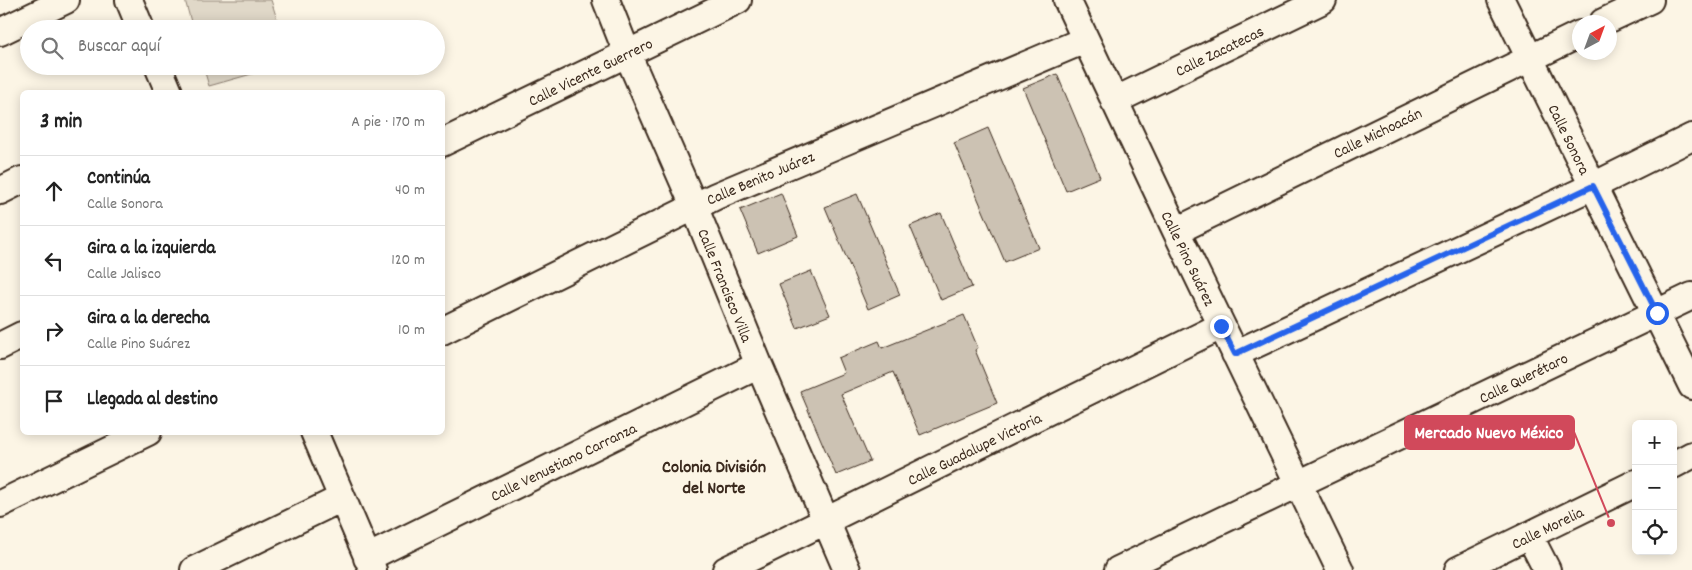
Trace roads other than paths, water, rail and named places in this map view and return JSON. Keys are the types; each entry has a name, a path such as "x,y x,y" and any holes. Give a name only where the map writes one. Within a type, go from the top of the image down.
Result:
{"street":[{"path":"25,20 66,0"},
{"path":"129,0 137,20"},
{"name":"Calle Francisco Villa","path":"606,0 847,570"},
{"name":"Calle Vicente Guerrero","path":"445,142 738,0"},
{"name":"Calle Pino Suárez","path":"1067,0 1221,326 1340,570"},
{"name":"Calle Zacatecas","path":"1114,101 1323,0"},
{"name":"Calle Sonora","path":"1502,0 1692,386"},
{"path":"1617,15 1650,0"},
{"path":"0,32 20,22"},
{"name":"Calle Michoacán","path":"1176,231 1572,38"},
{"name":"Calle Benito Juárez","path":"445,330 694,206 1085,40"},
{"path":"162,75 168,90"},
{"path":"1235,354 1593,186 1692,137"},
{"path":"0,191 20,181"},
{"name":"Calle Querétaro","path":"1118,570 1692,296"},
{"name":"Calle Guadalupe Victoria","path":"726,570 1221,326"},
{"path":"0,346 20,336"},
{"name":"Calle Venustiano Carranza","path":"370,564 759,365"},
{"path":"0,504 142,435"},
{"path":"315,435 370,564"},
{"path":"1677,463 1692,455"},
{"name":"Calle Morelia","path":"1458,570 1632,485"},
{"path":"194,570 342,498"},
{"path":"1529,535 1547,570"}],"place":[{"name":"Mercado Nuevo México","path":"1611,523"}],"district":[{"name":"Colonia División del Norte","path":"714,476"}]}
